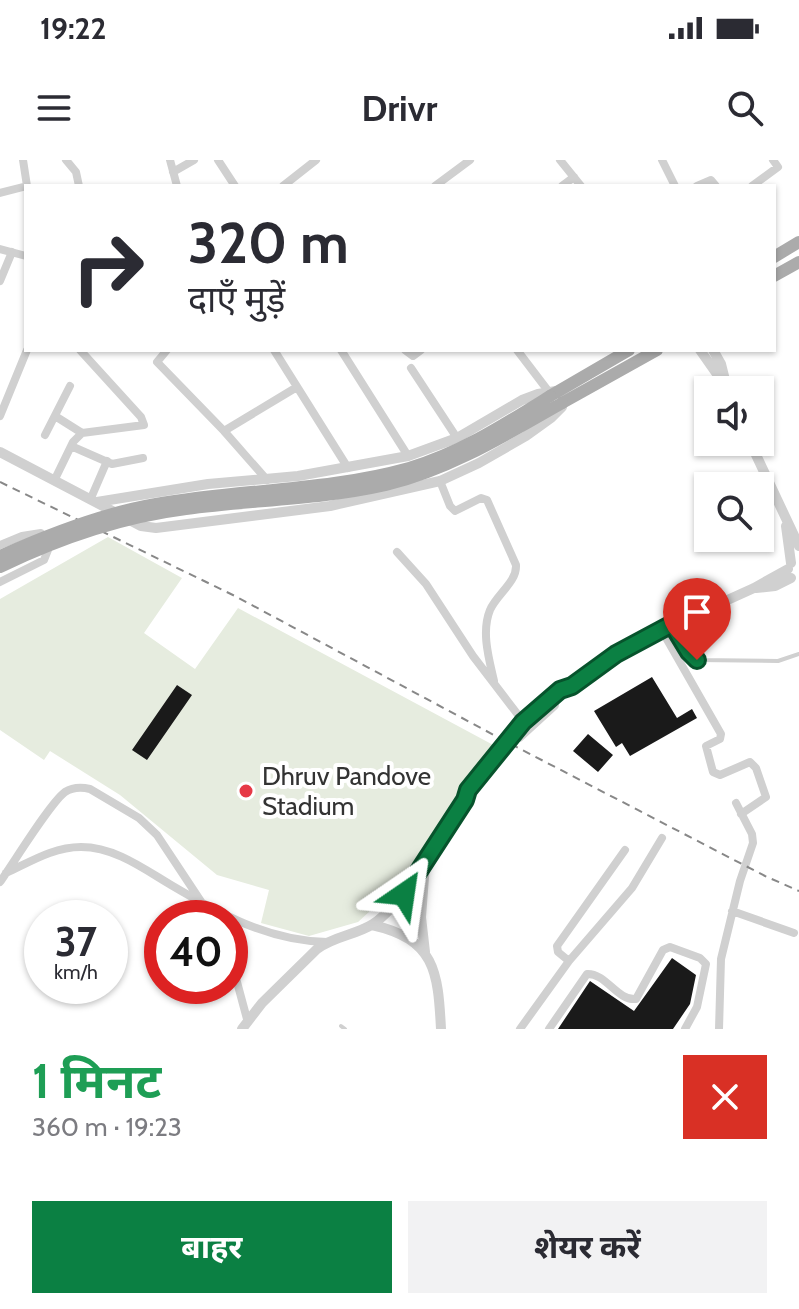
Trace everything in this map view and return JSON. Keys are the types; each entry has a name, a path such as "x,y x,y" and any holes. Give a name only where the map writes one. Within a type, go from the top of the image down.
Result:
{"main road":[{"path":"776,256 799,242"},
{"path":"776,275 799,262"},
{"path":"0,567 80,535 141,517 358,490 447,465 626,352"},
{"path":"0,556 79,526 153,504 333,483 410,467 468,445 558,396 653,352"}],"street":[{"path":"23,160 27,184"},
{"path":"67,161 80,160"},
{"path":"170,160 176,184"},
{"path":"173,172 194,160"},
{"path":"218,160 234,184"},
{"path":"286,184 316,160"},
{"path":"438,184 470,160"},
{"path":"561,160 579,184"},
{"path":"662,160 674,184"},
{"path":"754,184 775,163 786,160"},
{"path":"67,161 76,172 79,184"},
{"path":"565,184 574,177"},
{"path":"0,193 24,187"},
{"path":"0,249 24,255"},
{"path":"0,281 12,252"},
{"path":"0,416 26,352"},
{"path":"55,416 82,433 144,425 144,421 82,352"},
{"path":"165,352 157,362 267,480"},
{"path":"275,352 348,468"},
{"path":"342,352 408,456"},
{"path":"519,352 558,396"},
{"path":"701,352 718,376"},
{"path":"714,352 724,376"},
{"path":"411,368 457,438"},
{"path":"45,435 70,386"},
{"path":"224,431 297,387"},
{"path":"94,500 208,484 326,475 408,456 457,438 522,400 558,396"},
{"path":"0,452 141,526 156,528 330,502 440,481 479,463 537,428 558,396"},
{"path":"55,479 71,446 82,433"},
{"path":"71,446 107,461 121,463 143,458"},
{"path":"757,456 799,546"},
{"path":"94,500 107,461"},
{"path":"440,481 455,511 481,498 487,500 516,565 515,575 497,597 488,616 487,647 494,681"},
{"path":"245,1024 298,967 327,942 372,925 404,894 465,800 468,790 560,690 572,686 616,654 661,629 754,588 770,587 794,570 785,515"},
{"path":"0,545 22,536 41,533 48,550 44,560 0,582"},
{"path":"397,552 426,584 473,656 525,725"},
{"path":"661,629 721,734 720,739 706,746 714,774 720,775 750,762 756,768 766,797 741,814"},
{"path":"0,882 59,798 74,788 82,787 148,826 202,900"},
{"path":"719,1029 720,971 732,911 753,843 752,834 736,803"},
{"path":"520,1029 569,961 632,888 662,838"},
{"path":"6,873 50,852 82,847 101,849 120,856 196,900"},
{"path":"569,961 558,952 557,946 625,850"},
{"path":"426,858 421,917 426,954 436,977 441,1029"},
{"path":"732,911 794,933"},
{"path":"248,924 281,938 327,942"},
{"path":"372,925 404,934 426,954"},
{"path":"549,1029 587,974 596,974 629,1000 636,999 663,950 670,947 700,958 706,964 697,1007 685,1029"},
{"path":"241,1004 245,1024"}],"lane":[{"path":"672,624 697,660 778,661 799,654"}],"shaded area":[{"path":"108,537 182,578 144,633 195,669 238,608 497,747 392,891 358,922 309,936 261,923 269,890 217,875 120,795 50,751 44,760 0,730 0,599"}],"building":[{"path":"652,677 677,718 692,709 697,718 630,756 622,743 616,747 594,711"},
{"path":"177,685 192,695 147,760 132,750"},
{"path":"588,734 613,755 598,772 573,751"},
{"path":"672,958 696,975 690,1004 673,1029 558,1029 590,981 634,1011"}],"railway":[{"path":"0,482 235,596 505,741 799,891"}],"place":[{"name":"Dhruv Pandove Stadium","path":"246,791"}],"route":[{"path":"404,894 465,800 468,790 523,722 560,690 572,686 616,654 672,624 697,660"}]}
